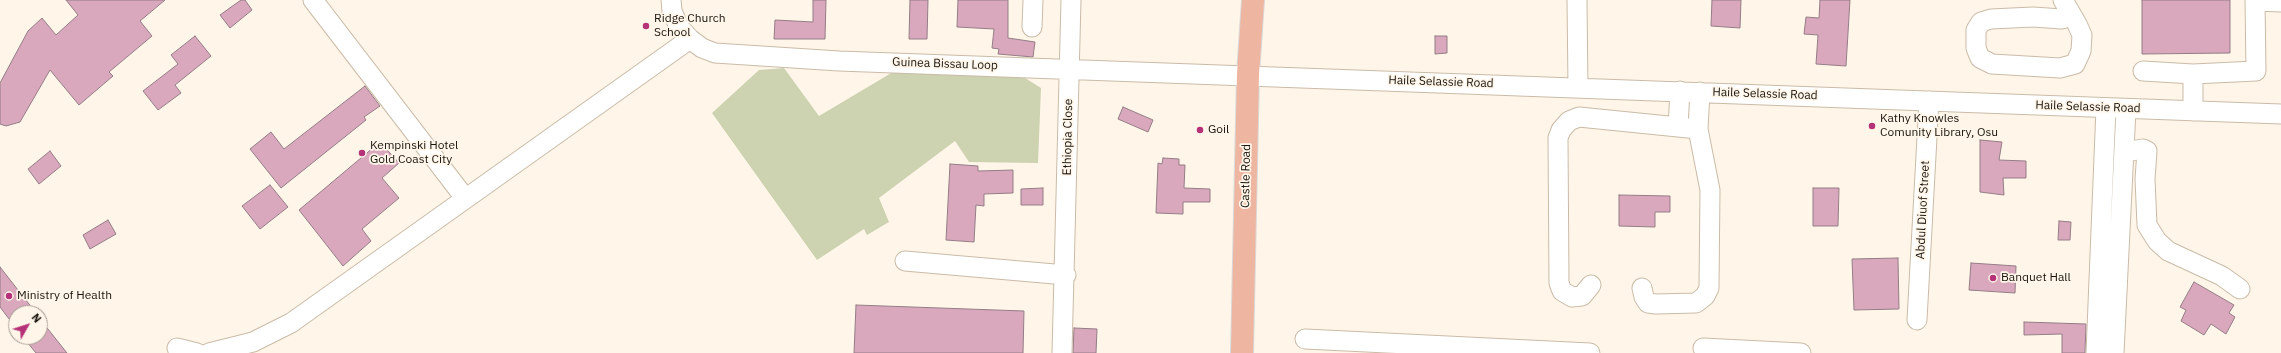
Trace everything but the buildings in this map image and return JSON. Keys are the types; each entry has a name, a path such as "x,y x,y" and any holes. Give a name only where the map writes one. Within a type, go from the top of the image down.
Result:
{"main road":[{"name":"Castle Road","path":"1242,353 1248,74 1253,0"}],"street":[{"path":"313,0 465,198"},
{"name":"Guinea Bissau Loop","path":"671,0 672,11 679,27 690,39 702,48 715,53 839,61 1248,74"},
{"path":"1032,27 1034,0"},
{"name":"Ethiopia Close","path":"1062,353 1066,275 1071,0"},
{"path":"1577,0 1578,87"},
{"path":"2143,71 2193,74 2256,71 2255,1 2281,2"},
{"path":"2068,8 2082,35 2081,51 2075,64 2060,68 1992,64 1980,58 1976,48 1976,30 1981,22 1991,19 2033,17 2062,19 2068,8"},
{"path":"209,353 253,342 291,323 690,39"},
{"name":"Haile Selassie Road","path":"1248,74 2281,114"},
{"path":"2193,74 2194,111"},
{"path":"1678,127 1680,91"},
{"path":"1642,288 1644,297 1648,303 1656,304 1696,303 1706,296 1710,288 1710,190 1698,129 1700,92"},
{"name":"Abdul Diuof Street","path":"1917,320 1929,101"},
{"path":"2096,353 2106,108"},
{"path":"2114,353 2126,109"},
{"path":"1591,285 1582,296 1572,297 1562,290 1559,283 1558,138 1561,130 1569,121 1579,117 1698,129"},
{"path":"2124,152 2143,149 2147,151 2145,179 2147,225 2157,241 2168,251 2222,276 2240,289"},
{"path":"905,261 1066,275"},
{"path":"2098,293 2118,292"},
{"path":"1305,338 1590,353"},
{"path":"177,348 197,353"},
{"path":"1703,348 1801,353"}],"green space":[{"path":"784,68 819,116 893,72 1022,76 1041,88 1038,163 969,162 955,141 879,198 889,222 867,235 864,229 817,260 712,113 759,70"}],"place":[{"name":"Ridge Church School","path":"646,26"},
{"name":"Kathy Knowles Comunity Library, Osu","path":"1872,126"},
{"name":"Goil","path":"1200,130"},
{"name":"Kempinski Hotel Gold Coast City","path":"362,153"},
{"name":"Banquet Hall","path":"1993,278"},
{"name":"Ministry of Health","path":"9,296"}]}
